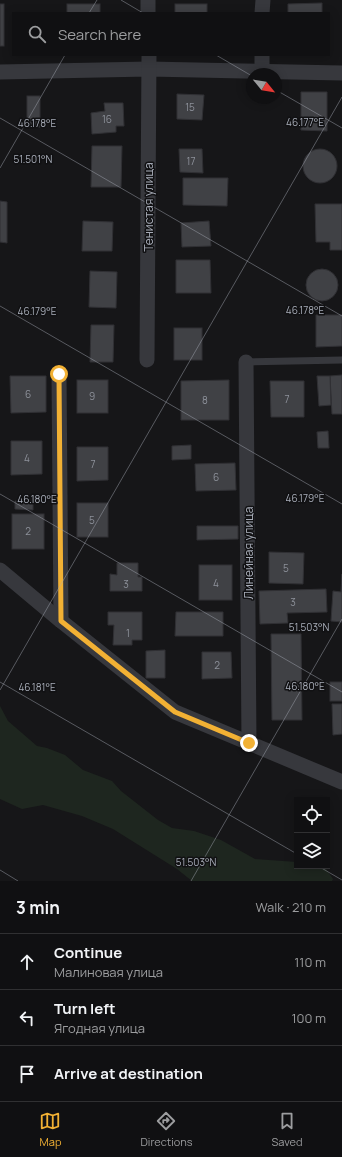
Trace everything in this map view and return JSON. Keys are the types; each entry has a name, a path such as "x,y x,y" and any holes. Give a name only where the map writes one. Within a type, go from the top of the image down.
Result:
{"street":[{"path":"148,0 148,12"},
{"path":"262,12 263,0"},
{"path":"262,56 262,68"},
{"path":"0,72 149,62 246,70"},
{"name":"Тенистая улица","path":"147,360 149,62"},
{"path":"282,72 342,73"},
{"name":"Линейная улица","path":"246,362 249,743"},
{"path":"59,374 61,621"},
{"path":"0,570 175,712 342,782"}],"lane":[{"path":"246,362 342,360"}],"shaded area":[{"path":"0,706 8,721 37,746 65,755 83,770 112,781 121,791 158,820 172,828 194,831 221,840 255,859 294,862 294,869 326,869 333,879 332,881 192,881 177,869 113,829 82,816 43,805 22,809 0,799"}],"building":[{"path":"322,3 322,12 288,12 288,4"},
{"path":"0,4 4,4 4,46 0,46"},
{"path":"67,4 100,4 100,12 67,12"},
{"path":"175,4 207,4 207,12 175,12"},
{"path":"301,92 327,92 327,131 301,130"},
{"path":"177,94 204,95 202,120 177,119"},
{"path":"27,96 40,96 40,127 27,127"},
{"path":"104,103 123,103 124,126 116,126 116,132 92,134 91,113 105,111"},
{"path":"92,146 122,146 121,187 91,187"},
{"path":"179,149 202,149 203,173 180,172"},
{"path":"320,149 332,154 337,166 332,178 320,183 308,178 303,166 308,154"},
{"path":"183,178 228,178 227,206 183,205"},
{"path":"0,201 7,202 7,243 0,242"},
{"path":"315,204 342,204 342,250 330,250 330,242 316,242"},
{"path":"83,221 113,222 112,251 82,251"},
{"path":"209,221 211,246 182,247 181,223"},
{"path":"176,260 210,260 211,293 176,293"},
{"path":"319,269 325,269 334,273 338,285 334,297 325,301 319,301 310,297 306,288 306,282 310,273"},
{"path":"90,271 117,272 116,308 89,307"},
{"path":"316,315 342,315 342,346 316,347"},
{"path":"91,325 114,325 113,362 90,362"},
{"path":"174,328 202,328 202,360 174,360"},
{"path":"342,375 342,414 332,414 330,376"},
{"path":"10,376 46,376 46,412 11,413"},
{"path":"317,376 330,376 331,405 319,406"},
{"path":"77,380 108,380 108,413 77,413"},
{"path":"229,380 229,420 181,420 181,381"},
{"path":"270,381 304,381 304,417 271,417"},
{"path":"328,431 329,448 318,448 317,432"},
{"path":"11,441 42,441 42,474 11,475"},
{"path":"191,445 191,459 172,460 172,446"},
{"path":"77,447 108,447 108,480 77,481"},
{"path":"235,463 236,490 196,491 195,464"},
{"path":"15,501 33,501 33,510 15,509"},
{"path":"77,503 108,503 108,537 77,537"},
{"path":"12,514 44,514 44,549 12,549"},
{"path":"197,526 238,526 238,539 197,540"},
{"path":"269,552 304,553 303,584 269,583"},
{"path":"117,563 138,563 138,577 142,577 142,591 110,591 110,574 117,575"},
{"path":"199,565 232,565 232,600 199,600"},
{"path":"342,574 342,622 331,621 333,591 341,592"},
{"path":"326,589 327,612 287,613 288,623 260,624 259,591"},
{"path":"108,612 142,612 142,640 132,640 132,645 113,645 114,625 108,625"},
{"path":"176,612 223,612 223,636 175,636"},
{"path":"271,634 301,634 302,720 272,720"},
{"path":"165,650 165,678 146,678 146,651"},
{"path":"202,652 231,652 232,678 202,679"},
{"path":"330,682 342,682 342,701 330,701"},
{"path":"332,704 342,704 342,734 333,735"}],"route":[{"path":"59,374 61,621 175,712 249,743"}]}
